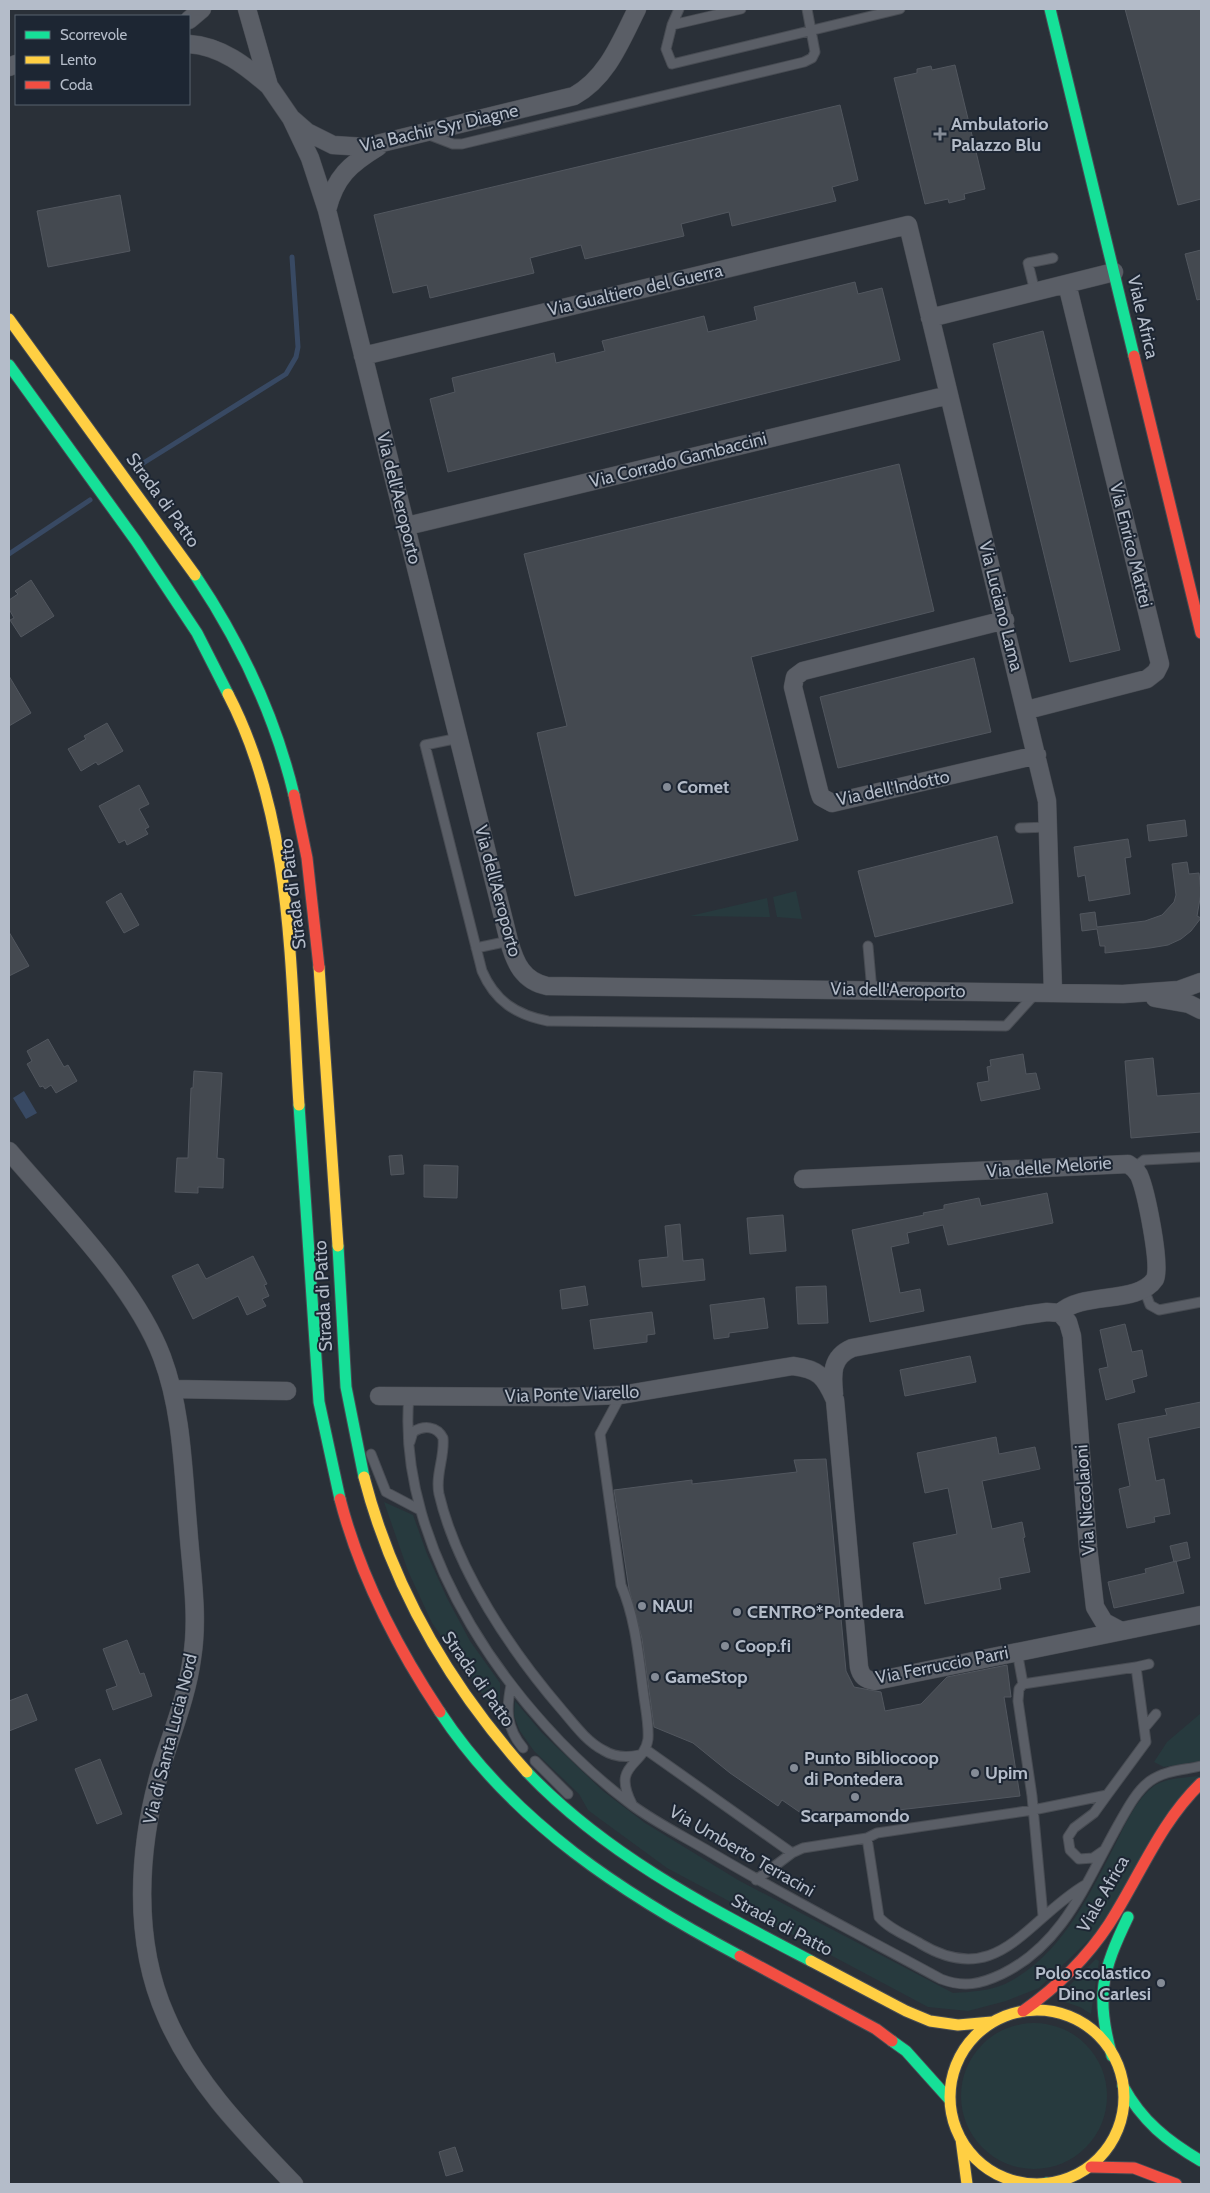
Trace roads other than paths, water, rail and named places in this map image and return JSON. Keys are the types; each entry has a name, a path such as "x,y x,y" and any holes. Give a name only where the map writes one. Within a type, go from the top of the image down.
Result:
{"main road":[{"name":"Viale Africa","path":"1050,9 1201,633"},
{"name":"Strada di Patto","path":"9,319 154,516 220,614 257,684 287,764 299,807 308,856 314,908 331,1129 346,1387 352,1427 361,1468 379,1530 416,1618 458,1687 482,1720 530,1776 601,1838 670,1884 784,1948 907,2012 943,2024 992,2022"},
{"name":"Strada di Patto","path":"9,365 136,541 197,633 240,719 270,810 286,904 319,1402 332,1471 352,1542 398,1644 437,1709 454,1732 519,1805 564,1845 600,1872 665,1914 876,2028 906,2051 949,2099"},
{"name":"Viale Africa","path":"1022,2011 1068,1976 1092,1949 1111,1921 1164,1823 1182,1801 1201,1783"},
{"name":"Viale Africa","path":"1112,2056 1100,2007 1106,1965 1154,1864 1188,1816"},
{"path":"967,2184 961,2139 952,2118 949,2099 952,2078 959,2057 972,2040 992,2022 1022,2011 1058,2013 1076,2020 1099,2038 1112,2056 1122,2084 1137,2112 1152,2129 1201,2161"},
{"path":"961,2139 979,2161 997,2174 1023,2182 1045,2184 1059,2181 1091,2167 1111,2145 1118,2130 1124,2102 1122,2084"},
{"path":"1091,2167 1134,2168 1176,2184"}],"street":[{"path":"190,19 202,9"},
{"name":"Via Bachir Syr Diagne","path":"247,9 269,86 291,118 318,139 333,145 354,148 386,142 574,96 581,92 605,68 637,9"},
{"path":"190,44 225,53 247,67 269,86"},
{"name":"Via dell'Aeroporto","path":"291,118 312,165 327,210 509,941 521,972 534,982 547,986 872,991 1135,994 1179,990 1201,982"},
{"path":"327,210 334,187 344,171 364,155 386,142"},
{"name":"Via Gualtiero del Guerra","path":"363,356 908,225"},
{"name":"Via Luciano Lama","path":"908,225 1005,620 1047,801 1045,992"},
{"path":"930,318 1114,272"},
{"name":"Via Enrico Mattei","path":"1026,710 1147,679 1156,672 1160,664 1068,284"},
{"name":"Via Corrado Gambaccini","path":"407,526 949,395"},
{"name":"Via dell'Indotto","path":"1005,620 803,671 798,673 793,681 795,697 821,797 832,803 1037,755"},
{"name":"Via dell'Aeroporto","path":"1135,994 1179,1002 1201,1010"},
{"name":"Via di Santa Lucia Nord","path":"9,1151 113,1274 140,1313 155,1340 173,1388 180,1440 195,1632 189,1676 161,1770 146,1839 142,1893 147,1943 159,1999 190,2062 246,2134 294,2184"},
{"name":"Via delle Melorie","path":"803,1179 1012,1170 1120,1162 1134,1168 1140,1180 1158,1265 1152,1282 1144,1289"},
{"path":"1060,1313 1074,1305 1144,1289"},
{"name":"Via Ferruccio Parri","path":"1060,1313 1046,1312 1026,1315 852,1348 839,1357 833,1368 858,1667 861,1675 868,1680 875,1681 1119,1630"},
{"name":"Via Niccolaioni","path":"1060,1313 1068,1322 1072,1336 1088,1547 1095,1607 1104,1622 1119,1630"},
{"name":"Via Ferruccio Parri","path":"793,1366 808,1368 820,1374 835,1400"},
{"name":"Via Ponte Viarello","path":"378,1396 566,1397 621,1395 793,1366"},
{"path":"173,1388 287,1391"},
{"path":"1119,1630 1201,1615"}],"lane":[{"path":"679,9 672,25 666,48 672,64 900,9"},
{"path":"672,25 741,9"},
{"path":"424,133 453,144 462,144 804,62 812,58 815,52 807,9"},
{"path":"1035,292 1028,264 1053,258"},
{"path":"459,738 425,745 476,948 488,983 499,1000 520,1013 548,1021 1006,1026 1045,992"},
{"path":"1020,828 1048,827"},
{"path":"476,948 509,941"},
{"path":"868,946 872,991"},
{"path":"1134,1168 1144,1160 1201,1157"},
{"path":"1144,1289 1150,1305 1159,1310 1201,1302"},
{"path":"621,1395 600,1434 621,1585 629,1607 643,1689 648,1736 642,1752 627,1770 625,1778 626,1792 634,1806"},
{"name":"Via Umberto Terracini","path":"409,1396 407,1420 409,1447 420,1510 450,1585 511,1685 584,1765 634,1806 756,1880 941,1979 964,1985 983,1982 1003,1973 1039,1949 1064,1923 1087,1884 1104,1849 1145,1785 1166,1773 1201,1766"},
{"path":"352,1427 371,1454 386,1492 420,1510"},
{"path":"409,1447 413,1432 422,1428 435,1429 440,1432 443,1438 438,1485 447,1519 473,1578 517,1654 546,1692 593,1743 618,1756 642,1752 792,1853"},
{"path":"1017,1651 1023,1684"},
{"path":"1043,1916 1033,1810 1018,1701 1019,1689 1023,1684 1149,1664"},
{"path":"1104,1849 1093,1858 1079,1859 1070,1850 1068,1837 1074,1828 1094,1813 1143,1749 1146,1742 1146,1726 1136,1667"},
{"path":"511,1685 507,1706 511,1729 530,1756 569,1795 573,1801 574,1816"},
{"path":"1146,1726 1156,1714"},
{"path":"756,1880 792,1853 811,1846 867,1838 875,1834 1033,1810 1108,1795"},
{"path":"867,1838 879,1917 943,1955 967,1960 988,1956 1007,1947 1028,1932 1043,1916 1069,1895 1087,1884"}],"water":[{"path":"24,1091 37,1113 26,1119 13,1098"}],"waterway":[{"path":"137,467 286,374 296,357 298,347 292,257"},
{"path":"9,554 90,500"}],"place":[{"name":"Ambulatorio Palazzo Blu","path":"940,134"},
{"name":"Comet","path":"667,787"},
{"name":"NAU!","path":"642,1606"},
{"name":"CENTRO*Pontedera","path":"737,1612"},
{"name":"Coop.fi","path":"725,1646"},
{"name":"GameStop","path":"655,1677"},
{"name":"Punto Bibliocoop di Pontedera","path":"794,1768"},
{"name":"Upim","path":"975,1773"},
{"name":"Scarpamondo","path":"855,1797"},
{"name":"Polo scolastico Dino Carlesi","path":"1161,1983"}]}
